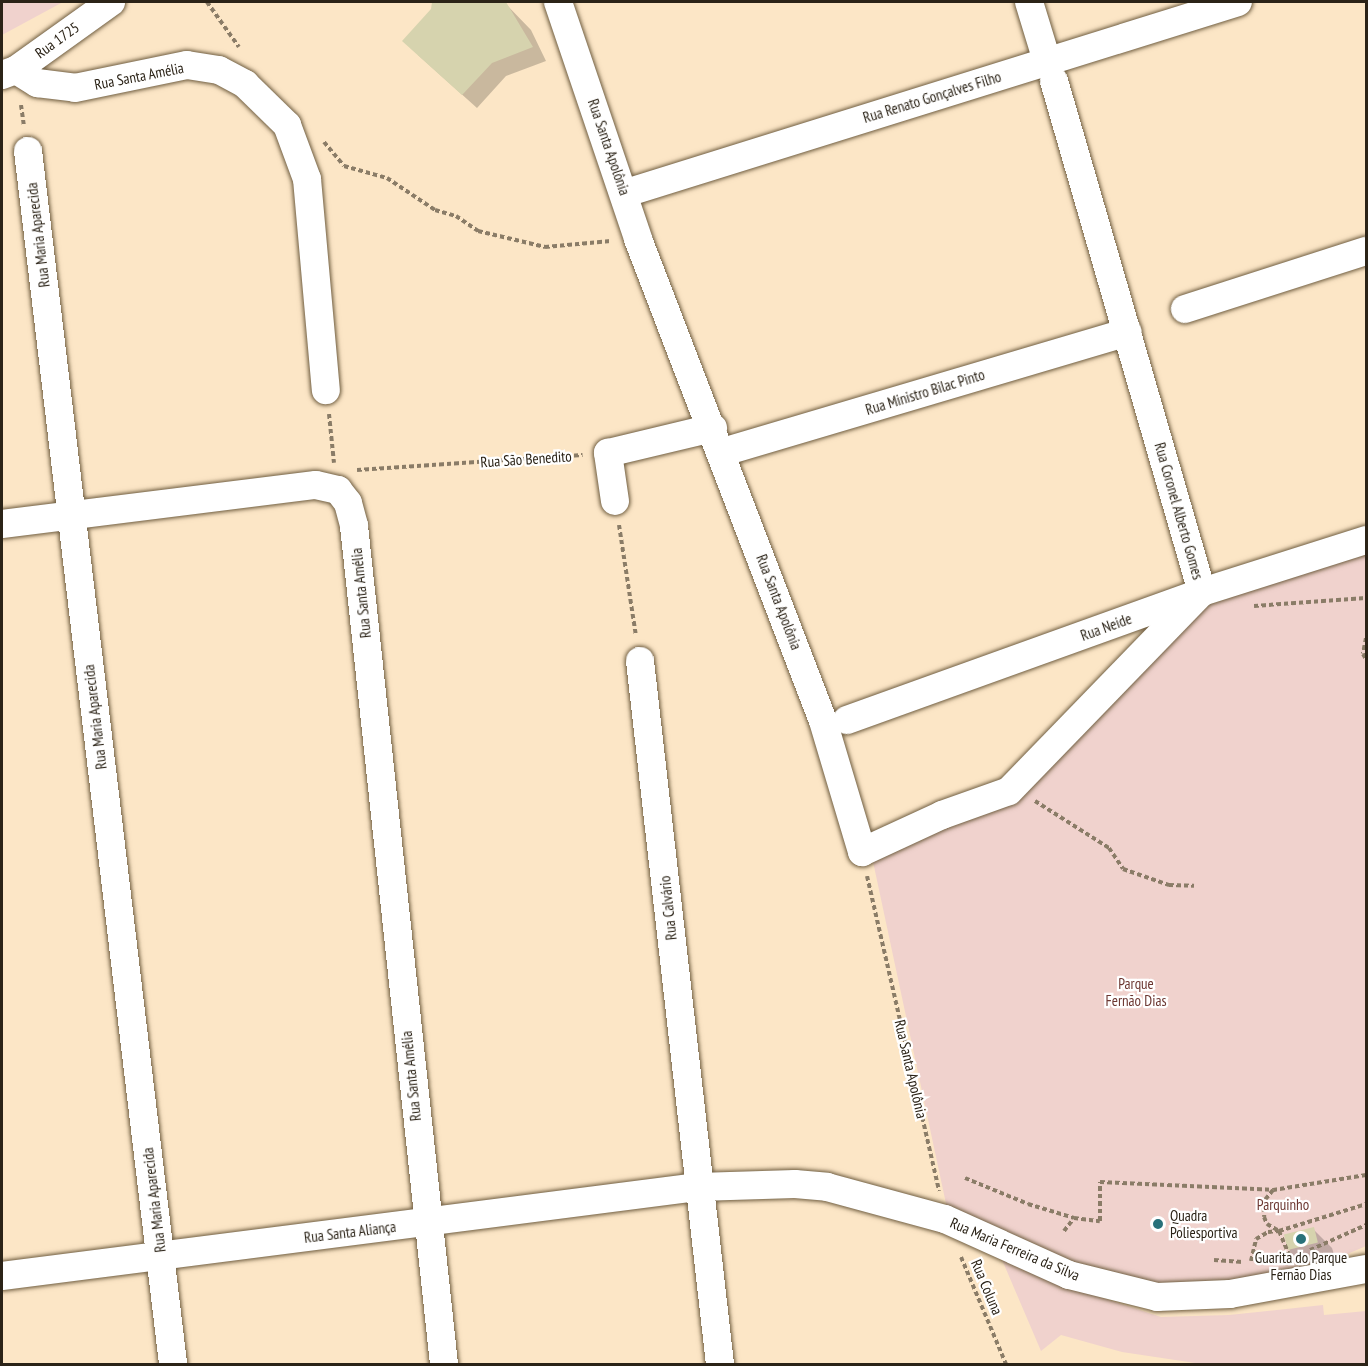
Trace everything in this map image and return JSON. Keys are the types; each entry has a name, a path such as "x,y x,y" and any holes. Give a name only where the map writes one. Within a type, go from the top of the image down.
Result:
{"street":[{"name":"Rua 1725","path":"9,73 111,2"},
{"name":"Rua Santa Apolônia","path":"558,2 626,193 638,239 718,440 823,721 862,852"},
{"name":"Rua Coronel Alberto Gomes","path":"862,852 942,815 1009,791 1202,592 1128,332 1029,2"},
{"name":"Rua Renato Gonçalves Filho","path":"626,193 1050,71 1238,2"},
{"name":"Rua Santa Amélia","path":"9,73 37,83 75,88 187,65 219,70 245,84 287,125 307,179 326,390"},
{"name":"Rua Maria Aparecida","path":"28,151 173,1365"},
{"path":"1185,309 1366,251"},
{"name":"Rua Ministro Bilac Pinto","path":"718,440 1128,332"},
{"path":"615,501 608,453 718,440"},
{"name":"Rua Santa Amélia","path":"336,481 348,503 354,526 426,1222 444,1365"},
{"path":"2,524 336,481"},
{"name":"Rua Neide","path":"847,720 1202,592 1366,540"},
{"name":"Rua Calvário","path":"640,660 720,1365"},
{"name":"Rua Santa Aliança","path":"2,1276 698,1187"},
{"name":"Rua Maria Ferreira da Silva","path":"698,1187 827,1187 945,1219 1069,1275 1156,1297 1230,1294 1366,1269"}],"path":[{"path":"207,2 242,51"},
{"path":"9,73 28,151"},
{"path":"321,139 344,166 387,178 435,210 456,216 478,231 545,247 638,239"},
{"path":"326,390 336,481"},
{"name":"Rua São Benedito","path":"336,481 608,453"},
{"path":"615,501 640,660"},
{"path":"1247,607 1366,598"},
{"path":"1366,638 1363,654 1366,659"},
{"path":"1009,791 1048,806 1082,828 1109,848 1123,869 1169,885 1194,886"},
{"name":"Rua Santa Apolônia","path":"862,852 945,1219"},
{"path":"965,1178 1074,1218 1100,1221 1100,1182 1272,1190 1366,1175"},
{"path":"1272,1190 1265,1200 1264,1217 1267,1224 1280,1231 1286,1255 1295,1254"},
{"path":"1214,1260 1250,1262 1260,1235 1366,1204"},
{"path":"1064,1231 1074,1218"},
{"name":"Rua Coluna","path":"945,1219 1006,1365"}],"green space":[{"path":"2,2 63,2 2,35"},
{"name":"Parque Fernão Dias","path":"1366,551 1366,1246 1315,1268 1231,1288 1159,1289 1113,1279 948,1213 872,857 1001,805 1197,609"},
{"path":"1000,1255 1069,1287 1161,1317 1229,1315 1323,1305 1324,1315 1366,1311 1366,1364 1202,1364 1122,1352 1061,1335 1041,1351"}],"building":[{"path":"432,2 506,2 533,47 492,63 462,95 402,41 431,9"},
{"name":"Guarita do Parque Fernão Dias","path":"1314,1227 1318,1243 1288,1250 1284,1234"}],"place":[{"name":"Quadra Poliesportiva","path":"1158,1224"},
{"name":"Guarita do Parque Fernão Dias","path":"1301,1239"}],"park label":[{"name":"Parquinho","path":"1283,1205"}]}
